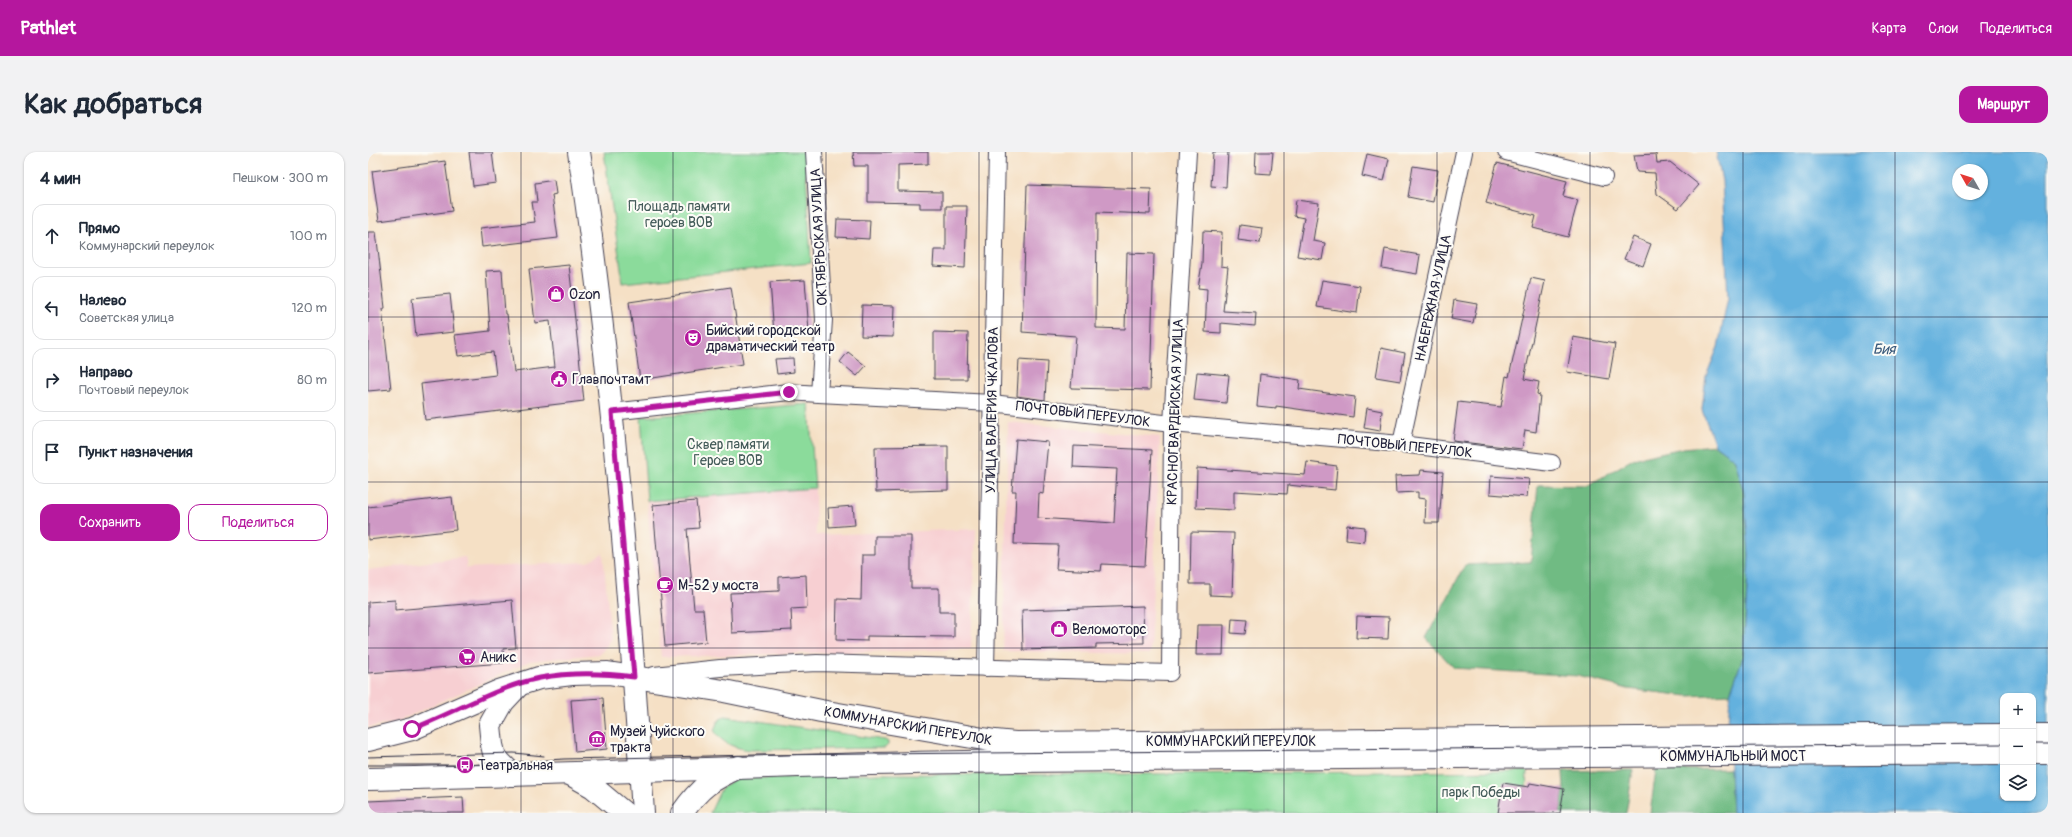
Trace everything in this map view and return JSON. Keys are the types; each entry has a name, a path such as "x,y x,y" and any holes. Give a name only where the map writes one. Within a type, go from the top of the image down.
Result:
{"main road":[{"path":"579,152 594,253 612,412 634,677 643,813"},
{"name":"КОММУНАРСКИЙ ПЕРЕУЛОК","path":"368,740 412,729 499,691 539,678 572,674 608,673 724,691 821,711 995,742 1107,751"},
{"path":"513,775 495,757 490,725 503,702 519,685"},
{"name":"КОММУНАЛЬНЫЙ МОСТ","path":"1463,748 2000,735"},
{"path":"2036,735 2048,735"},
{"name":"КОММУНАРСКИЙ ПЕРЕУЛОК","path":"368,779 641,772 1107,751 1463,748"},
{"name":"КОММУНАЛЬНЫЙ МОСТ","path":"1463,748 2000,753"},
{"path":"2036,753 2048,753"},
{"path":"682,813 694,796 714,778 739,767"},
{"path":"570,774 593,787 624,813"}],"street":[{"name":"ОКТЯБРЬСКАЯ УЛИЦА","path":"814,152 824,320 819,394"},
{"name":"УЛИЦА ВАЛЕРИЯ ЧКАЛОВА","path":"986,668 997,152"},
{"name":"КРАСНОГВАРДЕЙСКАЯ УЛИЦА","path":"986,668 1170,673 1172,424 1188,152"},
{"name":"НАБЕРЕЖНАЯ УЛИЦА","path":"1401,444 1464,152"},
{"path":"1506,152 1604,177"},
{"name":"ПОЧТОВЫЙ ПЕРЕУЛОК","path":"612,412 789,392 992,403 1172,424 1401,444 1552,463"},
{"path":"634,677 720,668 817,663 986,668"}],"shaded area":[{"path":"1008,422 1160,437 1150,654 1003,651"},
{"path":"815,488 816,535 976,529 971,649 661,657 647,501"},
{"path":"603,553 611,640 600,654 530,661 394,723 368,727 368,570 465,557 467,568 587,562"}],"green space":[{"name":"Площадь памяти героев ВОВ","path":"604,152 805,152 811,263 623,283"},
{"name":"Сквер памяти Героев ВОВ","path":"809,404 815,488 647,501 641,417"},
{"path":"1715,445 1735,460 1744,493 1749,555 1743,657 1730,694 1688,696 1628,689 1578,676 1454,668 1426,638 1465,565 1531,562 1538,485 1587,486 1633,459 1683,448"},
{"path":"725,716 885,740 888,742 888,745 885,748 744,749 725,742 714,730 718,721"},
{"path":"1730,769 1732,813 1650,813 1656,770"},
{"path":"1633,770 1626,813 1560,813 1564,789 1563,771"},
{"name":"парк Победы","path":"1527,771 1525,813 710,813 721,789 734,779 880,774 1016,775"}],"water":[{"name":"Бия","path":"1716,152 2048,152 2048,813 1732,813 1728,723 1730,694 1743,657 1749,555 1744,493 1735,460 1715,445 1702,410 1706,376 1718,347 1728,298 1722,181"}],"building":[{"path":"469,152 492,152 496,183 473,186"},
{"path":"853,152 928,152 928,164 898,165 898,191 942,192 942,208 920,208 920,203 868,202 868,166 854,166"},
{"path":"1213,152 1228,152 1226,187 1211,186"},
{"path":"1256,152 1273,152 1271,174 1255,173"},
{"path":"1367,154 1389,159 1384,181 1362,176"},
{"path":"1656,154 1657,163 1670,162 1699,185 1678,209 1657,194 1655,173 1637,172 1634,155"},
{"path":"445,161 452,211 379,221 372,171"},
{"path":"1497,163 1567,181 1563,196 1578,200 1568,237 1533,228 1536,216 1486,203"},
{"path":"1413,166 1438,170 1433,202 1408,197"},
{"path":"554,180 556,194 552,195 558,238 482,247 480,228 535,222 532,202 537,202 535,183"},
{"path":"1027,185 1151,189 1150,214 1097,212 1096,328 1125,329 1127,253 1154,254 1150,390 1071,388 1076,336 1022,332"},
{"path":"1296,200 1319,203 1313,241 1325,243 1322,260 1297,256 1304,218 1294,216"},
{"path":"946,206 967,206 965,268 933,266 934,250 946,250"},
{"path":"837,219 870,220 869,239 836,237"},
{"path":"1240,225 1262,228 1260,243 1238,240"},
{"path":"1203,231 1222,232 1221,266 1228,267 1223,311 1256,313 1255,326 1221,323 1221,333 1205,332 1207,289 1198,288 1202,264"},
{"path":"368,232 376,232 385,308 382,309 391,389 368,391"},
{"path":"1633,237 1651,244 1643,266 1624,259"},
{"path":"1385,249 1420,255 1417,274 1382,268"},
{"path":"569,265 584,401 425,420 421,384 496,375 493,352 458,356 455,335 490,331 486,271 502,270 505,314 507,314 514,372 555,367 550,321 535,323 529,269"},
{"path":"1531,278 1545,281 1524,379 1539,382 1537,394 1540,395 1536,432 1525,430 1522,449 1453,441 1458,402 1501,407 1506,376 1509,377"},
{"path":"805,280 809,331 774,334 770,282"},
{"path":"1322,280 1360,286 1357,313 1317,307"},
{"path":"731,287 743,364 640,380 629,302"},
{"path":"450,294 454,332 416,336 412,298"},
{"path":"1454,300 1477,304 1473,323 1451,319"},
{"path":"862,305 894,306 893,337 861,336"},
{"path":"934,332 968,333 967,379 934,379"},
{"path":"1573,337 1615,344 1609,379 1567,372"},
{"path":"1381,348 1405,353 1400,381 1376,377"},
{"path":"848,352 866,366 857,376 840,362"},
{"path":"793,358 794,372 777,374 775,359"},
{"path":"1019,360 1047,362 1045,400 1017,396"},
{"path":"1197,372 1229,375 1226,403 1194,400"},
{"path":"1260,374 1300,380 1299,389 1355,397 1353,417 1276,406 1276,408 1257,406"},
{"path":"1367,408 1382,411 1380,431 1364,428"},
{"path":"1016,439 1048,442 1043,494 1039,493 1038,518 1114,523 1117,469 1073,467 1074,446 1152,450 1145,566 1102,564 1101,571 1056,569 1058,545 1014,544 1016,491 1012,491"},
{"path":"948,446 948,490 876,492 875,447"},
{"path":"1307,462 1337,466 1335,490 1288,485 1287,494 1234,491 1234,510 1196,508 1197,468 1305,475"},
{"path":"1421,470 1443,472 1439,523 1425,523 1426,499 1418,498 1418,492 1396,493 1395,476 1420,475"},
{"path":"1491,476 1529,479 1527,497 1490,494"},
{"path":"452,497 456,530 368,540 368,507"},
{"path":"696,501 699,528 687,529 694,609 703,609 706,642 665,646 653,505"},
{"path":"853,506 855,525 829,527 828,508"},
{"path":"1347,525 1365,527 1364,542 1346,540"},
{"path":"1191,532 1234,533 1232,596 1210,595 1210,584 1190,584"},
{"path":"875,536 911,536 911,588 939,588 939,612 954,612 954,637 867,636 867,641 836,640 837,599 861,600 862,555 875,555"},
{"path":"806,575 807,608 791,609 792,630 732,633 730,593 779,591 779,577"},
{"path":"395,600 395,610 512,600 516,648 503,649 504,663 368,673 368,602"},
{"name":"Веломоторс","path":"1143,606 1144,643 1096,644 1096,648 1023,650 1022,610"},
{"path":"1357,616 1389,617 1388,639 1356,638"},
{"path":"1232,619 1247,620 1245,634 1231,633"},
{"path":"1197,625 1224,625 1223,655 1196,655"},
{"path":"603,698 607,749 575,752 571,700"},
{"path":"1503,783 1529,787 1530,783 1564,789 1560,813 1498,813"},
{"path":"463,797 464,813 368,813 368,801"}],"tram line":[{"path":"368,765 465,765 564,759 756,755 2000,744"},
{"path":"2036,744 2048,744"},
{"path":"368,757 514,753 544,756"}],"place":[{"name":"Ozon","path":"556,294"},
{"name":"Бийский городской драматический театр","path":"693,338"},
{"name":"Главпочтамт","path":"559,379"},
{"name":"М-52 у моста","path":"665,585"},
{"name":"Веломоторс","path":"1059,629"},
{"name":"Аникс","path":"467,657"},
{"name":"Музей Чуйского тракта","path":"597,739"},
{"name":"Театральная","path":"465,765"}],"route":[{"path":"412,729 442,718 499,691 539,678 572,674 608,673 634,677 633,649 612,412 789,392"}]}
